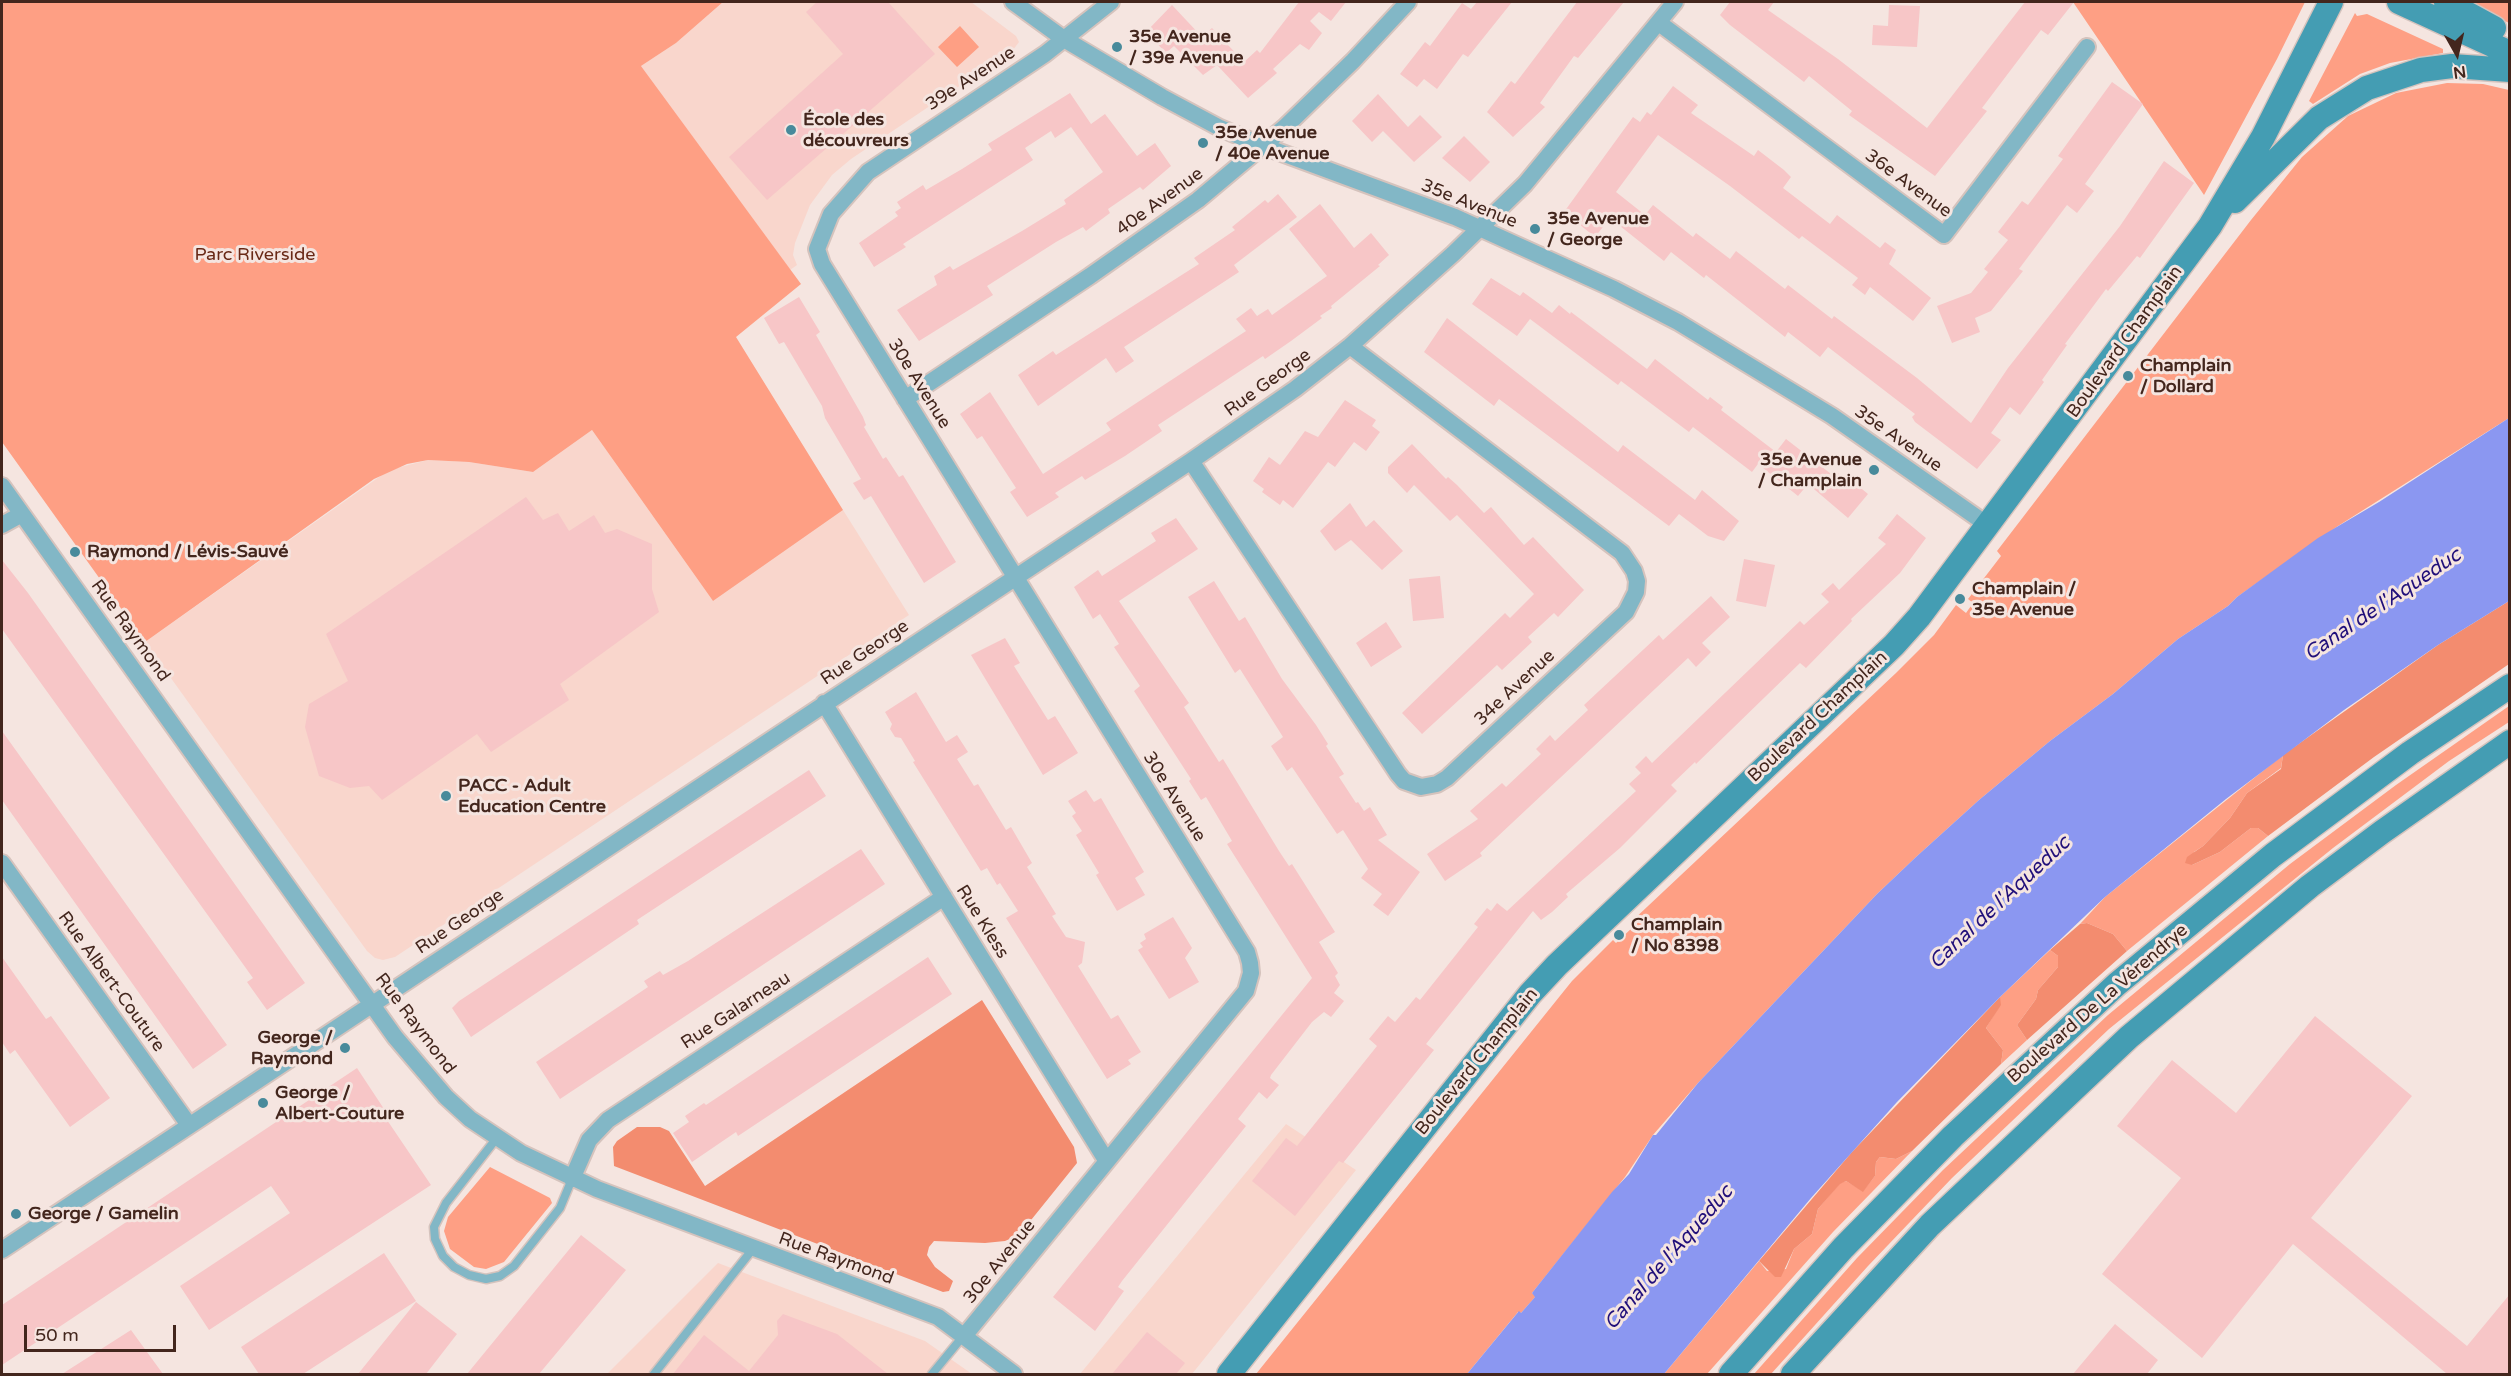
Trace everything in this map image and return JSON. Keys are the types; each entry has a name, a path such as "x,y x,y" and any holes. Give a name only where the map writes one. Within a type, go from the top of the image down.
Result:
{"main road":[{"name":"Boulevard Champlain","path":"1229,1374 1537,987 1592,930 1894,645 1919,617 1989,526 2210,226 2263,136 2331,2"},
{"path":"2399,2 2510,53"},
{"path":"2446,2 2510,35"},
{"path":"2210,226 2319,118 2367,88 2421,70 2452,66 2510,70"},
{"name":"Boulevard De La Vérendrye","path":"1731,1374 1843,1248 1896,1194 2009,1082 2109,991 2274,855 2418,748 2510,686"},
{"path":"1793,1374 1930,1225 2137,1029 2310,886 2510,742"}],"street":[{"name":"35e Avenue","path":"1013,2 1064,39 1183,109 1263,146 1480,228 1614,289 1723,348 1832,417 1989,526"},
{"name":"39e Avenue","path":"817,249 824,226 836,208 868,172 1064,39 1111,2"},
{"name":"40e Avenue","path":"905,399 1151,235 1263,146 1353,61 1408,2"},
{"name":"Rue George","path":"2,1250 1191,461 1295,389 1350,346 1480,228 1549,157 1675,2"},
{"name":"36e Avenue","path":"1659,23 1944,236 2087,47"},
{"name":"30e Avenue","path":"817,249 822,264 1247,952 1250,963 1251,973 1246,991 964,1335"},
{"name":"34e Avenue","path":"1191,461 1398,774 1404,781 1421,787 1437,784 1447,778 1626,612 1636,592 1637,581 1634,571 1622,553 1350,346"},
{"name":"Rue Raymond","path":"2,486 395,1037 446,1097 496,1139 572,1179 752,1250 938,1317 1014,1374"},
{"path":"2,525 22,514"},
{"name":"Rue Kless","path":"824,703 1106,1160"},
{"name":"Rue Albert-Couture","path":"2,863 189,1125"},
{"name":"Rue Galarneau","path":"572,1179 589,1140 608,1120 944,897"}],"lane":[{"path":"496,1139 446,1203 434,1227 439,1247 454,1267 469,1275 486,1278 500,1276 514,1266 560,1208 572,1179"},
{"path":"654,1374 752,1250"},
{"path":"932,1374 964,1335"}],"shaded area":[{"name":"École des découvreurs","path":"723,2 971,2 1016,36 1019,42 1013,50 851,159 832,175 810,205 795,243 793,255 797,265 790,270 641,66 676,43"},
{"name":"PACC - Adult Education Centre","path":"592,430 713,601 843,510 909,615 395,957 383,960 375,958 367,951 145,642 389,470 428,460 469,462 533,472"},
{"path":"2509,601 2509,664 2374,757 2268,836 2258,828 2251,828 2220,852 2192,865 2185,863 2187,857 2203,846 2230,818 2247,793 2281,769 2283,755 2438,645"},
{"path":"2087,923 2113,934 2127,951 2027,1040 2017,1025 2036,999 2038,990 2058,967 2058,956 2050,950 2080,924"},
{"path":"2000,997 2001,1005 1986,1028 2003,1050 2001,1064 1912,1151 1896,1159 1880,1157 1876,1162 1875,1176 1863,1192 1846,1181 1840,1184 1818,1209 1812,1234 1794,1249 1781,1277 1775,1277 1759,1261 1852,1152"},
{"path":"982,1000 1074,1147 1077,1163 1019,1235 1005,1241 985,1243 934,1241 927,1255 935,1267 953,1281 949,1291 943,1292 614,1166 613,1147 617,1141 637,1127 660,1127 669,1131 705,1186"},
{"path":"1286,1124 1356,1170 1192,1374 1080,1374"},
{"path":"718,1263 925,1341 972,1374 607,1374"}],"green space":[{"name":"Parc Riverside","path":"2,2 723,2 676,43 641,66 801,284 736,337 843,510 713,601 592,430 533,472 469,462 428,460 407,464 374,479 145,642 2,442"},
{"path":"2073,2 2305,2 2204,195"},
{"path":"2465,2 2509,2 2509,23 2482,10"},
{"path":"2355,13 2357,16 2367,14 2443,49 2443,53 2390,63 2360,74 2313,104 2309,101"},
{"path":"960,26 979,47 957,67 938,47"},
{"path":"2447,83 2483,84 2509,90 2509,418 2338,526 2237,597 2228,606 2178,639 2113,694 2050,741 1979,800 1916,857 1877,894 1698,1083 1653,1135 1625,1177 1532,1293 1536,1296 1521,1313 1518,1312 1467,1374 1256,1374 1572,981 1613,940 1616,943 1634,926 1631,922 1896,673 1934,635 1956,605 1966,613 1973,603 1968,599 2001,556 1997,551 2302,157 2348,116 2396,93"},
{"path":"2509,706 2509,722 2449,761 2333,848 2109,1029 1952,1178 1868,1266 1771,1374 1754,1374 1857,1258 1943,1170 2108,1015 2290,864 2396,785"},
{"path":"2283,755 2281,768 2247,793 2230,818 2203,846 2194,852 2192,865 2220,852 2251,828 2258,828 2268,836 2127,951 2113,934 2087,923 2080,924 2105,897"},
{"path":"2050,950 2058,956 2058,967 2038,990 2036,999 2017,1025 2027,1040 2001,1064 2003,1050 1986,1028 2000,1005 2000,997"},
{"path":"1912,1151 1833,1232 1707,1374 1664,1374 1759,1261 1767,1271 1786,1269 1794,1249 1812,1234 1818,1209 1840,1183 1846,1181 1863,1191 1875,1176 1876,1162 1880,1157 1896,1159"},
{"path":"490,1167 550,1198 552,1203 504,1262 486,1269 474,1267 450,1249 444,1231 448,1217"}],"water":[{"name":"Canal de l'Aqueduc","path":"2509,418 2509,601 2438,645 2344,710 2226,799 2105,897 2000,997 1897,1102 1811,1198 1664,1374 1467,1374 1519,1311 1521,1313 1535,1297 1532,1293 1612,1192 1629,1174 1653,1135 1656,1135 1698,1083 1877,894 1916,857 1979,800 2050,741 2113,694 2178,639 2228,606 2318,538 2379,502"}],"building":[{"path":"817,2 888,2 935,54 767,200 729,157 843,54 806,12"},
{"path":"1299,2 1346,2 1331,21 1319,12 1310,21 1322,33 1309,50 1300,44 1273,69 1277,73 1248,98 1217,65 1203,75 1174,46 1166,53 1146,32 1172,5 1202,37 1212,28 1244,62 1257,50 1260,53"},
{"path":"1477,2 1512,2 1468,57 1463,54 1437,89 1424,79 1417,87 1400,74 1425,42 1430,46 1462,3 1471,9"},
{"path":"1577,2 1624,2 1578,58 1574,56 1540,103 1545,107 1513,137 1487,112 1511,81 1515,84"},
{"path":"1730,2 1774,2 1768,10 1838,59 1927,128 2025,2 2074,2 2048,35 2041,30 1982,108 1987,111 1935,176 1849,115 1852,111 1809,76 1804,82 1730,25 1720,15"},
{"path":"1889,5 1920,6 1917,47 1872,45 1873,25 1888,26"},
{"path":"2112,82 2143,104 2085,184 2094,191 2077,213 2067,205 2019,269 2023,271 1991,311 1975,318 1980,332 1952,343 1937,306 1971,293 1988,272 1984,269 2008,240 1998,232 2022,201 2028,205 2063,159 2058,156"},
{"path":"1673,86 1698,105 1691,113 1754,156 1758,150 1784,170 1791,177 1783,188 1830,224 1837,215 1880,248 1885,242 1896,250 1889,264 1931,298 1913,321 1870,287 1865,295 1852,285 1858,278 1802,236 1799,239 1658,135 1616,192 1645,215 1653,205 1693,237 1696,233 1730,259 1736,251 1785,289 1788,285 1832,319 1834,316 1917,378 1971,423 2008,368 2120,226 2164,161 2194,183 2140,258 2137,256 2108,291 2106,289 2065,344 2067,345 2042,380 2044,382 2020,415 2010,407 1991,433 2001,440 1977,469 1915,422 1912,417 1915,414 1828,347 1820,357 1788,332 1785,337 1706,275 1704,278 1671,252 1664,261 1610,218 1595,237 1564,212 1633,117 1640,122 1647,112 1651,115"},
{"path":"1070,93 1091,124 1105,114 1137,156 1155,143 1171,166 1143,190 1140,187 1108,209 1110,213 1086,231 1083,227 1056,242 987,286 993,295 919,341 897,310 937,285 934,276 950,266 953,270 1066,204 1064,200 1103,172 1071,127 1055,138 1051,131 1025,148 1033,160 903,244 906,247 874,267 859,243 898,216 895,212 901,208 897,202 923,185 926,190 962,169 992,150 988,144"},
{"path":"1378,94 1408,127 1420,115 1442,137 1414,162 1383,131 1372,142 1352,121"},
{"path":"1464,136 1490,162 1470,182 1442,158"},
{"path":"1278,194 1297,217 1234,265 1239,272 1124,347 1134,361 1116,373 1106,358 1038,406 1018,375 1053,351 1056,355 1199,264 1194,258 1235,230 1232,227 1265,200 1268,203"},
{"path":"1320,204 1354,248 1371,233 1389,255 1378,265 1380,266 1331,306 1332,308 1320,316 1322,318 1291,341 1265,359 1263,356 1158,425 1162,431 1125,456 1085,480 1082,476 1055,493 1059,497 1027,517 1010,492 1016,488 982,436 977,439 960,414 990,392 1043,474 1111,430 1106,423 1246,331 1236,319 1251,308 1257,316 1268,309 1272,315 1327,276 1289,229"},
{"path":"1491,278 1520,296 1523,292 1552,313 1559,305 1570,314 1571,312 1647,369 1655,359 1708,400 1710,397 1723,407 1721,410 1776,452 1786,439 1835,477 1838,473 1868,494 1848,518 1808,484 1798,496 1758,464 1752,472 1693,427 1689,432 1621,381 1618,385 1530,319 1517,336 1472,304"},
{"path":"799,297 820,332 816,335 863,417 866,425 864,427 883,459 886,457 899,477 903,475 956,562 924,583 871,496 864,500 853,483 861,479 825,418 822,406 784,342 779,344 764,318"},
{"path":"1447,318 1618,452 1623,445 1695,500 1702,490 1739,521 1724,541 1708,536 1679,514 1669,526 1499,399 1494,406 1424,352"},
{"path":"1345,400 1376,420 1372,426 1380,432 1366,451 1354,442 1335,467 1328,462 1293,508 1283,500 1280,505 1262,492 1264,489 1253,481 1269,457 1280,465 1305,431 1318,437"},
{"path":"1412,444 1484,513 1491,507 1524,545 1533,537 1584,590 1558,617 1554,613 1528,637 1532,642 1502,670 1497,665 1422,734 1402,713 1505,613 1510,618 1534,594 1457,515 1450,521 1414,485 1407,493 1388,473 1388,467"},
{"path":"526,497 543,520 558,513 569,531 594,515 605,533 617,529 652,544 652,589 659,612 560,684 569,700 491,752 477,734 382,800 369,786 350,788 319,776 305,727 309,704 348,681 326,634"},
{"path":"1350,503 1366,527 1374,520 1403,551 1382,570 1351,540 1335,551 1320,531"},
{"path":"1897,514 1926,538 1900,573 1851,619 1852,621 1806,668 1800,663 1696,764 1695,762 1671,785 1677,791 1620,848 1566,894 1568,897 1552,912 1541,920 1533,911 1426,1044 1434,1050 1343,1163 1339,1161 1295,1216 1252,1181 1286,1138 1297,1146 1377,1046 1369,1039 1388,1016 1395,1022 1416,997 1420,1000 1478,927 1474,924 1487,908 1491,911 1497,903 1507,911 1636,791 1629,784 1641,773 1635,767 1646,756 1652,763 1800,621 1804,625 1829,602 1821,594 1833,583 1839,590 1886,544 1878,538"},
{"path":"1176,518 1198,549 1119,601 1189,703 1184,707 1219,762 1223,759 1279,851 1289,866 1292,864 1335,932 1319,942 1338,973 1335,976 1340,985 1334,993 1344,1001 1331,1017 1324,1012 1312,1022 1271,1075 1270,1078 1279,1085 1267,1099 1259,1092 1238,1119 1246,1126 1122,1281 1118,1287 1124,1291 1095,1331 1053,1297 1312,978 1227,844 1232,841 1206,797 1201,800 1189,781 1191,779 1134,691 1140,686 1114,647 1119,644 1100,614 1093,619 1074,587 1098,570 1102,576 1156,541 1151,533"},
{"path":"1744,559 1775,565 1766,607 1736,601"},
{"path":"2,560 28,593 305,983 267,1010 247,982 253,978 2,629"},
{"path":"1440,576 1444,618 1413,621 1409,579"},
{"path":"1214,581 1239,621 1245,617 1282,679 1316,725 1344,774 1339,777 1356,803 1358,802 1364,811 1370,807 1387,835 1378,840 1420,872 1388,916 1373,905 1382,894 1361,878 1368,869 1343,830 1337,834 1292,767 1287,771 1271,746 1283,737 1240,669 1235,673 1188,597"},
{"path":"1711,596 1730,617 1702,643 1711,652 1696,667 1688,658 1480,853 1482,856 1445,881 1427,854 1478,819 1470,811 1502,783 1506,787 1541,754 1536,749 1550,735 1555,741 1588,710 1584,705 1659,635 1663,640"},
{"path":"1386,622 1402,647 1371,667 1356,643"},
{"path":"1005,638 1020,663 1014,666 1048,720 1055,716 1078,753 1043,775 971,655"},
{"path":"916,692 946,742 957,735 968,752 957,759 974,786 978,784 1006,830 1011,827 1032,863 1027,867 1056,914 1052,916 1066,937 1085,942 1082,963 1078,966 1111,1019 1118,1015 1141,1052 1128,1060 1131,1064 1107,1079 1006,918 1018,911 1000,883 997,885 987,868 981,871 913,762 915,761 901,738 895,737 890,729 892,724 885,712"},
{"path":"2,731 227,1045 193,1069 2,800"},
{"path":"809,770 826,796 637,920 639,924 471,1037 452,1008 459,1001"},
{"path":"1086,790 1094,802 1101,798 1144,872 1135,878 1145,895 1117,911 1096,875 1099,873 1076,835 1082,831 1072,816 1076,813 1068,801"},
{"path":"861,849 885,884 560,1099 536,1062 648,987 644,981 660,971 663,975 688,961"},
{"path":"1173,917 1192,948 1185,958 1199,982 1169,999 1138,950 1143,947 1140,943 1146,939 1144,934"},
{"path":"2,957 46,1019 51,1016 110,1098 70,1127 15,1050 10,1054 2,1042"},
{"path":"928,957 952,994 738,1136 736,1132 692,1162 673,1133 689,1122 685,1116 704,1103 706,1105"},
{"path":"2315,1016 2412,1096 2311,1218 2467,1346 2510,1294 2510,1374 2447,1374 2293,1244 2202,1358 2102,1274 2181,1178 2117,1126 2172,1060 2236,1113"},
{"path":"357,1068 388,1115 385,1117 431,1185 209,1330 180,1286 290,1213 271,1186 2,1365 2,1305"},
{"path":"581,1235 626,1270 539,1374 467,1374"},
{"path":"384,1253 416,1301 303,1374 259,1374 241,1347"},
{"path":"416,1302 457,1334 426,1374 358,1374"},
{"path":"783,1314 837,1334 888,1374 673,1374 704,1335 749,1371 778,1335 777,1321"},
{"path":"2115,1324 2158,1360 2147,1374 2073,1374"},
{"path":"131,1330 163,1374 62,1374"},
{"path":"1147,1332 1185,1363 1176,1374 1112,1374"}],"place":[{"name":"35e Avenue / 39e Avenue","path":"1117,47"},
{"name":"École des découvreurs","path":"791,130"},
{"name":"35e Avenue / 40e Avenue","path":"1203,143"},
{"name":"35e Avenue / George","path":"1535,229"},
{"name":"Champlain / Dollard","path":"2128,376"},
{"name":"35e Avenue / Champlain","path":"1874,470"},
{"name":"Raymond / Lévis-Sauvé","path":"75,552"},
{"name":"Champlain / 35e Avenue","path":"1960,599"},
{"name":"PACC - Adult Education Centre","path":"446,796"},
{"name":"Champlain / No 8398","path":"1619,935"},
{"name":"George / Raymond","path":"345,1048"},
{"name":"George / Albert-Couture","path":"263,1103"},
{"name":"George / Gamelin","path":"16,1214"}]}
